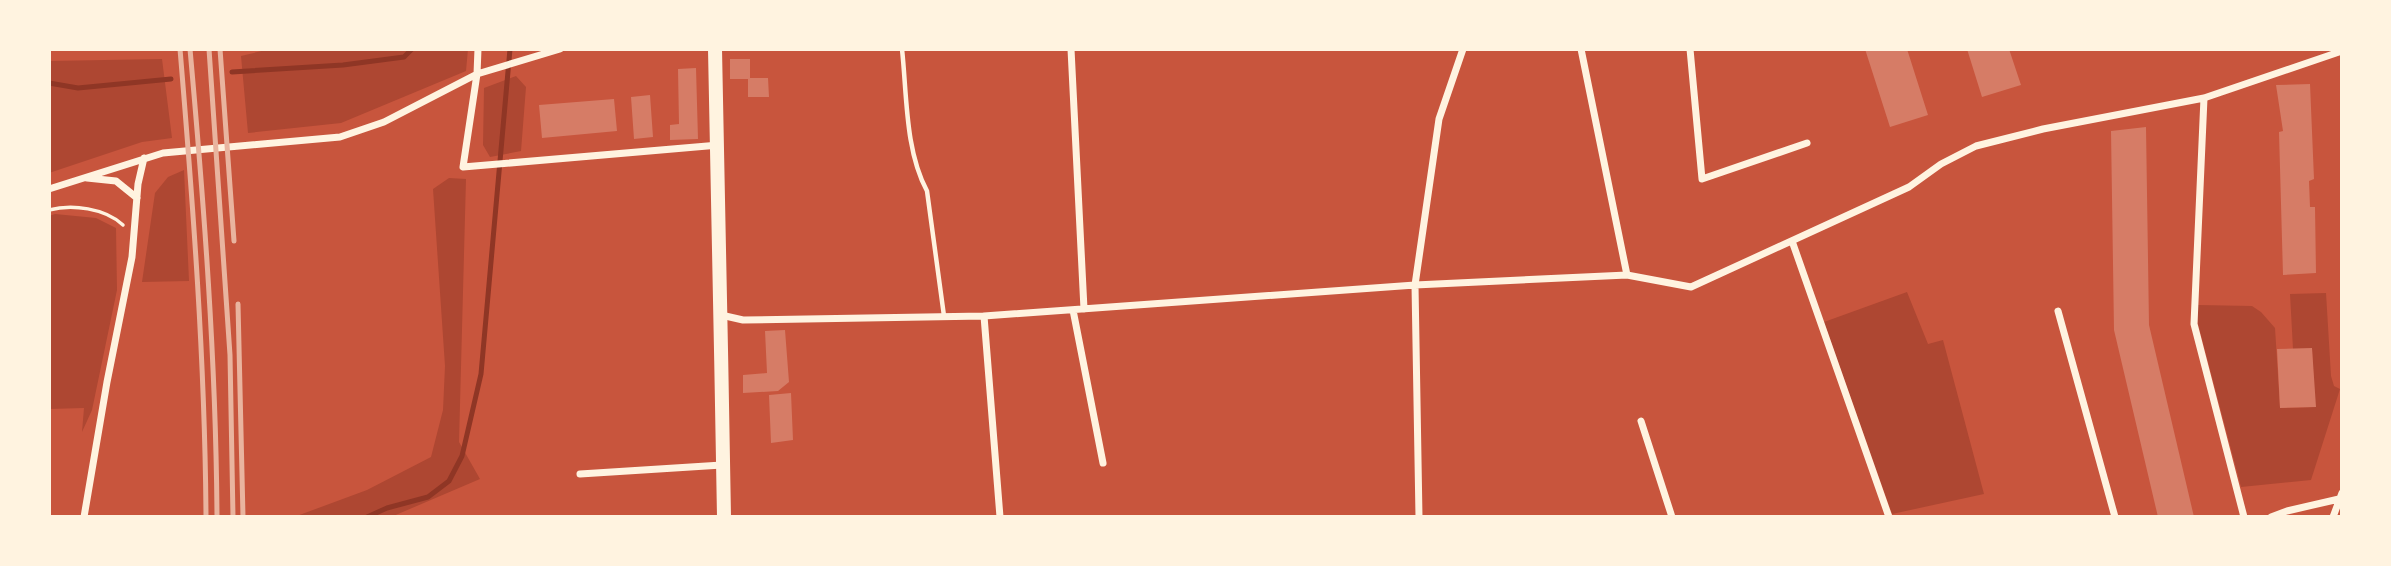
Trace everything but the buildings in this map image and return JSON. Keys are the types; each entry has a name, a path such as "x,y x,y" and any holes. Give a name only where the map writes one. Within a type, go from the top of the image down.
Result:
{"main road":[{"path":"715,49 719,145 724,517"}],"street":[{"path":"478,49 477,74 463,167 719,145"},
{"path":"49,189 163,153 341,137 384,122 477,74 560,49"},
{"path":"1071,49 1084,309"},
{"path":"1419,517 1415,285 1439,119 1463,49"},
{"path":"1581,49 1627,275"},
{"path":"1690,49 1702,179 1807,143"},
{"path":"720,315 744,320 984,316 1415,285 1627,275 1691,286 1909,187 1941,164 1976,146 2043,129 2204,98 2342,51"},
{"path":"2204,98 2194,324 2244,517"},
{"path":"85,517 107,382 132,257 137,198 144,158"},
{"path":"83,177 116,181 137,198"},
{"path":"1792,241 1889,517"},
{"path":"1073,310 1103,463"},
{"path":"2058,311 2115,517"},
{"path":"984,316 1000,517"},
{"path":"1641,421 1672,517"},
{"path":"580,474 723,465"},
{"path":"2271,517 2341,496"},
{"path":"2333,517 2341,496"}],"lane":[{"path":"902,49 911,140 919,176 928,191 944,317"}],"path":[{"path":"49,210 72,206 105,214 120,222 133,235"}],"shaded area":[{"path":"270,49 468,49 466,71 341,123 248,133 241,56"},
{"path":"162,59 172,138 142,142 49,173 49,61"},
{"path":"516,76 526,87 521,151 490,157 483,145 484,88"},
{"path":"184,170 189,281 142,282 155,193 168,177"},
{"path":"449,178 466,179 459,442 480,479 391,517 294,517 367,490 431,457 443,410 445,366 433,189"},
{"path":"55,214 96,218 116,228 117,290 92,410 82,432 84,408 49,409 49,216"},
{"path":"1907,292 1928,344 1943,340 1984,494 1892,514 1824,322"},
{"path":"2326,293 2331,376 2334,386 2340,389 2311,480 2241,487 2198,324 2198,305 2252,306 2261,312 2275,328 2280,408 2315,407 2312,349 2293,349 2290,294"}],"waterway":[{"path":"232,72 343,65 404,57 412,49"},
{"path":"367,517 387,508 428,497 449,481 462,456 481,374 510,49"},
{"path":"49,83 78,88 171,79"}],"railway":[{"path":"180,49 201,341 206,517"},
{"path":"190,49 208,283 217,517"},
{"path":"209,49 230,355 233,517"},
{"path":"220,49 234,241"},
{"path":"238,304 243,517"}]}
